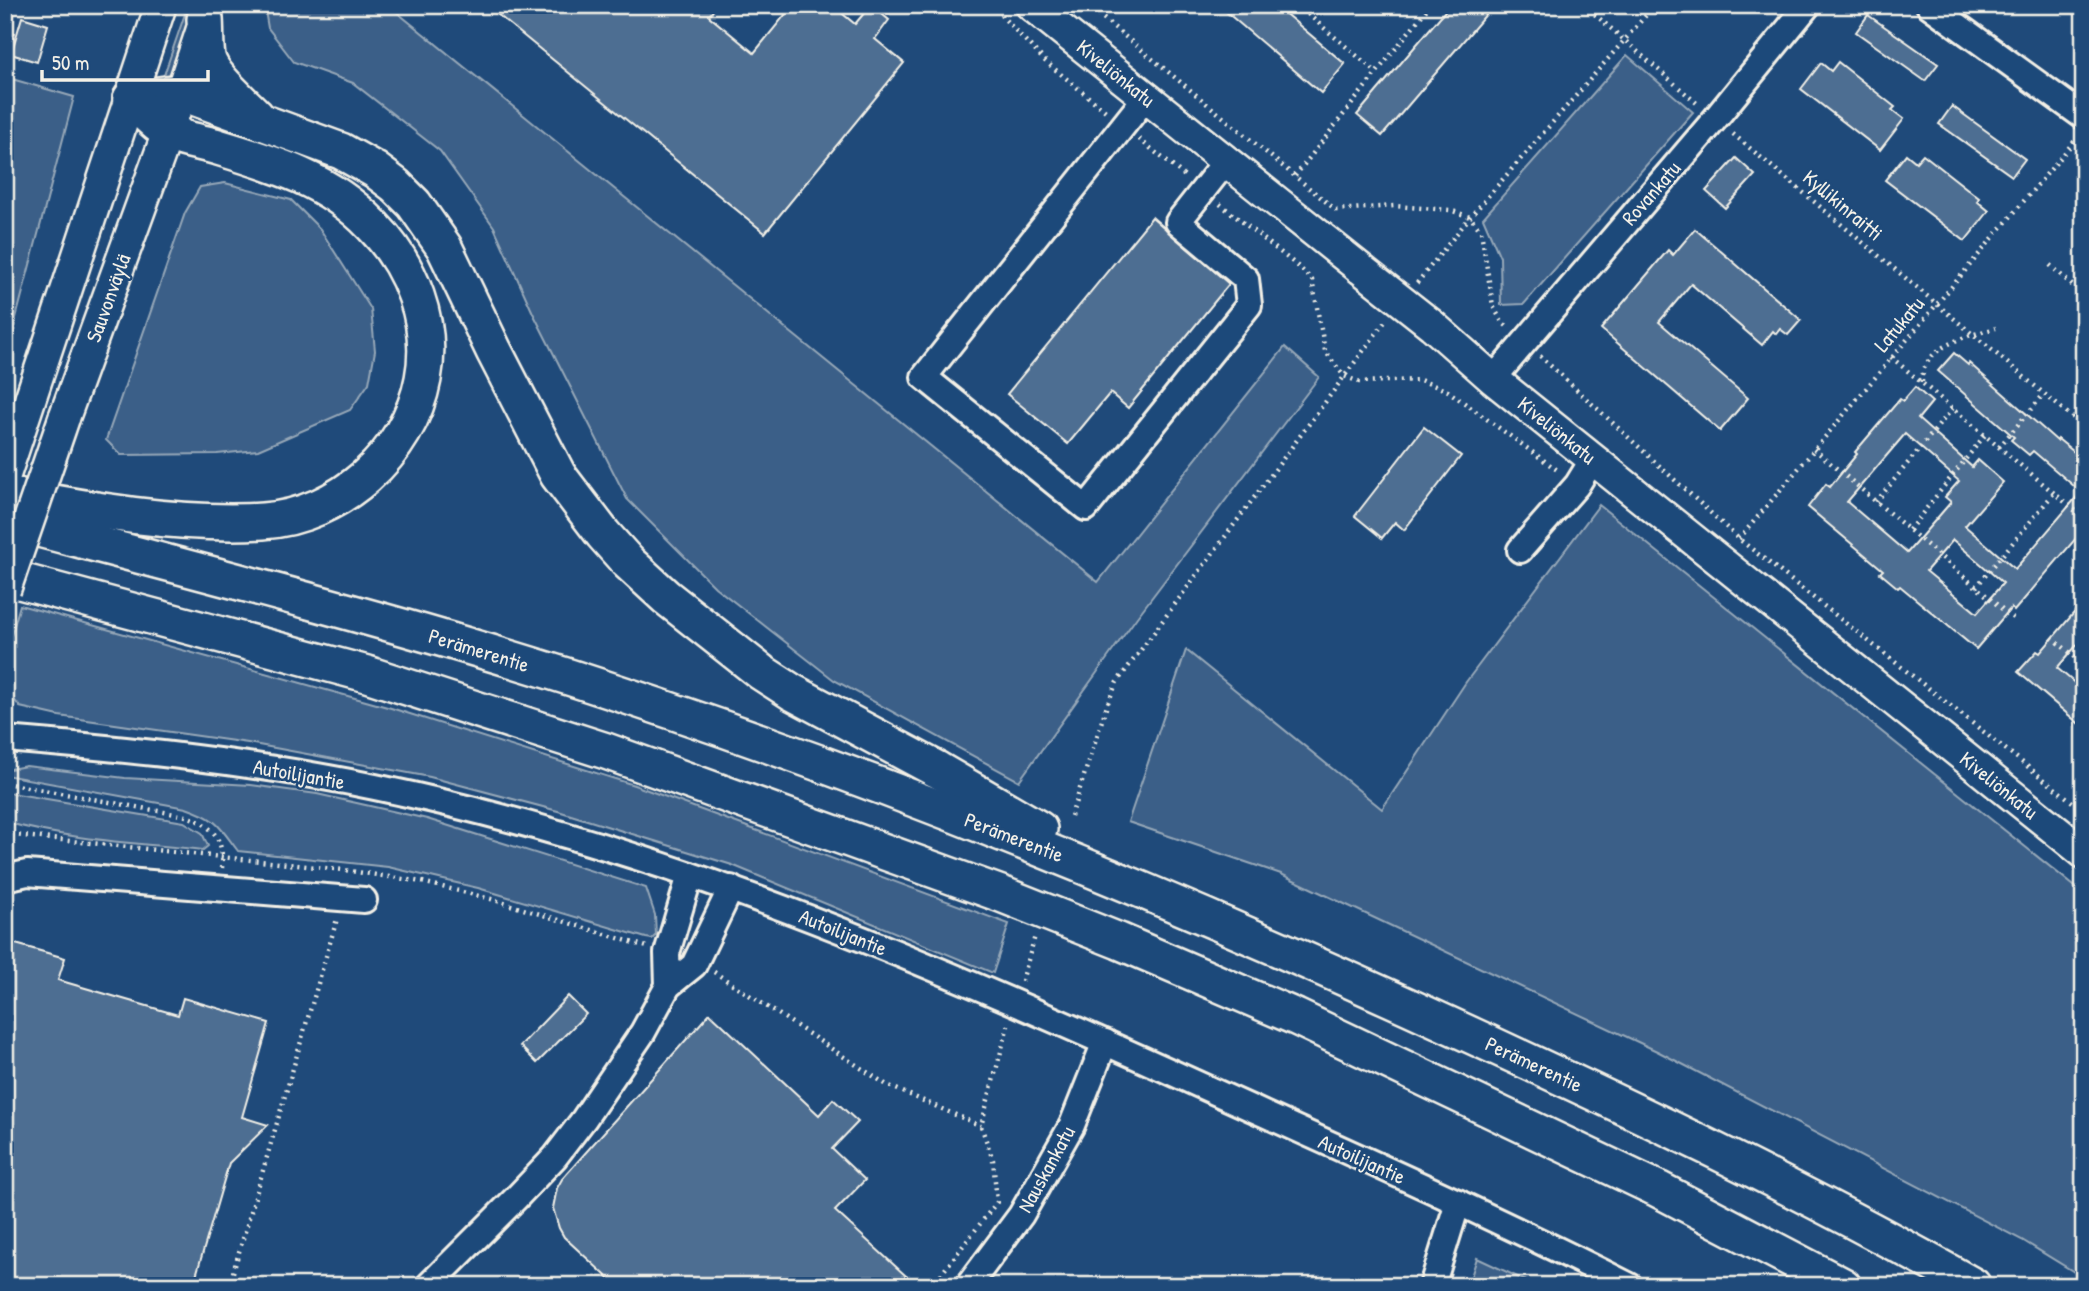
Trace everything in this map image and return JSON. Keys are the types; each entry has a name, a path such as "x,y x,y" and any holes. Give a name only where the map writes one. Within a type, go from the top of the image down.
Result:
{"highway":[{"path":"207,12 207,58 210,66 261,121"},
{"path":"131,99 180,92 358,160 395,185 414,204 444,247 558,475 603,534 656,588 728,649 792,692 1023,817 1100,871"},
{"path":"5,494 61,505 180,520 265,521 304,512 343,494 370,473 393,448 410,420 421,392 427,359 419,300 408,274 371,223 307,177 277,165 168,132 131,99"},
{"name":"Perämerentie","path":"5,520 411,629 569,677 783,749 1001,831 1331,971 1566,1079 1787,1187 1973,1286"},
{"path":"5,576 367,674 606,751 1013,899 1119,941 1344,1039 1658,1189 1843,1286"}],"main road":[{"name":"Sauvonväylä","path":"5,475 161,5"},
{"name":"Kiveliönkatu","path":"1031,5 1432,325 1493,379 2084,853"},
{"name":"Sauvonväylä","path":"5,590 168,132 207,12"}],"street":[{"name":"Rovankatu","path":"1493,379 1715,119 1808,5"},
{"path":"1929,5 2084,117"},
{"path":"1146,97 924,377 1086,508 1250,305 1246,279 1178,222 1226,161"},
{"path":"1520,551 1577,485 1593,459"},
{"name":"Autoilijantie","path":"5,739 265,768 375,787 584,840 730,888 968,982 1105,1042 1458,1202 1630,1286"},
{"path":"5,878 27,873 354,899"},
{"path":"668,986 667,953 690,876"},
{"path":"428,1286 555,1157 584,1119 643,1032 668,986 694,965 730,888"},
{"name":"Nauskankatu","path":"968,1286 1021,1215 1072,1125 1105,1042"},
{"path":"1432,1286 1458,1202"}],"path":[{"path":"1087,5 1336,210 1395,206 1450,210 1470,217 1481,230 1493,306 1502,322"},
{"path":"1297,5 1376,72"},
{"path":"1295,176 1430,5"},
{"name":"Kyllikinraitti","path":"1584,5 1715,119 2084,427"},
{"path":"1412,289 1470,217 1655,5"},
{"name":"Latukatu","path":"1739,539 2084,130"},
{"path":"2050,265 2084,296"},
{"path":"1071,816 1117,682 1395,309"},
{"path":"1922,382 1922,373 1929,358 1945,345 1996,328"},
{"path":"1891,357 2084,518"},
{"path":"1548,363 1739,539 2084,811"},
{"path":"1344,376 1359,382 1420,380 1448,391 1577,485"},
{"path":"1999,447 2044,394"},
{"path":"1876,502 1953,408"},
{"path":"1909,530 1985,435"},
{"path":"1814,449 2014,619"},
{"path":"1976,587 2054,493"},
{"path":"2052,638 2084,664"},
{"path":"5,783 186,816 202,822 214,832 220,845 220,888"},
{"path":"229,1286 354,899 349,871"},
{"path":"1020,989 1035,936"},
{"path":"710,970 887,1085 981,1126"},
{"path":"932,1286 998,1202 993,1160 981,1126 1010,1018"}],"shaded area":[{"path":"188,5 196,5 169,80 163,78"},
{"path":"264,5 388,5 1098,582 1285,347 1319,377 1137,617 1019,781 834,680 715,587 627,499 533,313 494,227 440,151 353,83 294,62 268,28"},
{"path":"1627,55 1693,112 1524,304 1501,305 1500,257 1483,218"},
{"path":"5,77 74,97 5,360"},
{"path":"225,183 291,200 320,229 371,309 375,351 369,383 350,410 258,450 217,454 121,455 106,440 185,213 200,187"},
{"path":"1599,505 2084,894 2084,1278 2022,1240 1659,1052 1281,874 1128,822 1186,650 1382,809 1466,682"},
{"path":"20,605 391,708 634,785 1009,924 993,973 732,865 558,811 430,777 248,743 59,716 20,707 5,688 5,657"},
{"path":"26,766 125,778 251,785 317,794 427,819 646,888 655,915 656,935 652,939 646,938 478,888 388,867 238,851 217,824 186,808 5,775 5,770"},
{"path":"5,792 184,822 202,833 208,846 203,850 103,840 5,822"},
{"path":"1477,1258 1537,1286 1468,1286"}],"building":[{"path":"486,5 717,5 709,16 754,53 793,5 832,5 855,24 871,5 889,20 875,39 904,63 765,233"},
{"path":"1218,5 1275,5 1345,64 1321,93"},
{"path":"1450,5 1494,5 1382,136 1357,115"},
{"path":"1868,15 1938,64 1925,81 1856,32"},
{"path":"22,17 48,25 37,62 11,54"},
{"path":"1838,62 1895,107 1892,110 1904,119 1880,150 1801,89 1821,63 1831,71"},
{"path":"1952,106 2025,159 2012,176 1939,124"},
{"path":"1906,154 1916,162 1923,154 1979,198 1977,201 1989,211 1965,241 1885,180"},
{"path":"1736,158 1755,175 1725,208 1706,191"},
{"path":"1152,217 1229,284 1128,408 1110,393 1068,444 1007,394"},
{"path":"1695,229 1801,320 1788,335 1780,329 1776,334 1773,331 1762,345 1691,284 1659,322 1748,398 1720,431 1601,329 1668,250 1673,255"},
{"path":"1954,353 1968,365 1969,363 2057,441 2058,439 2084,460 2084,529 2014,611 2011,608 1976,649 1900,586 1898,588 1880,573 1883,570 1808,507 1826,484 1830,487 1857,454 1855,452 1900,399 1903,401 1915,387 1932,402 1918,419 1972,467 1978,460 2003,482 1965,526 2015,569 2081,492 2033,451 2029,455 2011,440 2014,437 1938,371","holes":["1905,434 1959,481 1945,497 1951,502 1907,553 1847,502","1953,540 2003,583 1977,613 1926,571"]},
{"path":"1424,427 1461,456 1404,530 1395,522 1382,538 1355,516"},
{"path":"2084,601 2084,637 2057,668 2084,691 2084,728 2018,672 2037,651 2040,653"},
{"path":"5,941 65,958 58,980 178,1015 183,998 269,1023 242,1117 268,1125 229,1163 193,1286 5,1286"},
{"path":"568,996 586,1014 537,1063 520,1046"},
{"path":"710,1013 819,1115 833,1099 858,1122 832,1149 865,1180 835,1211 917,1286 617,1286 564,1237 553,1208 557,1188 562,1179"}]}
